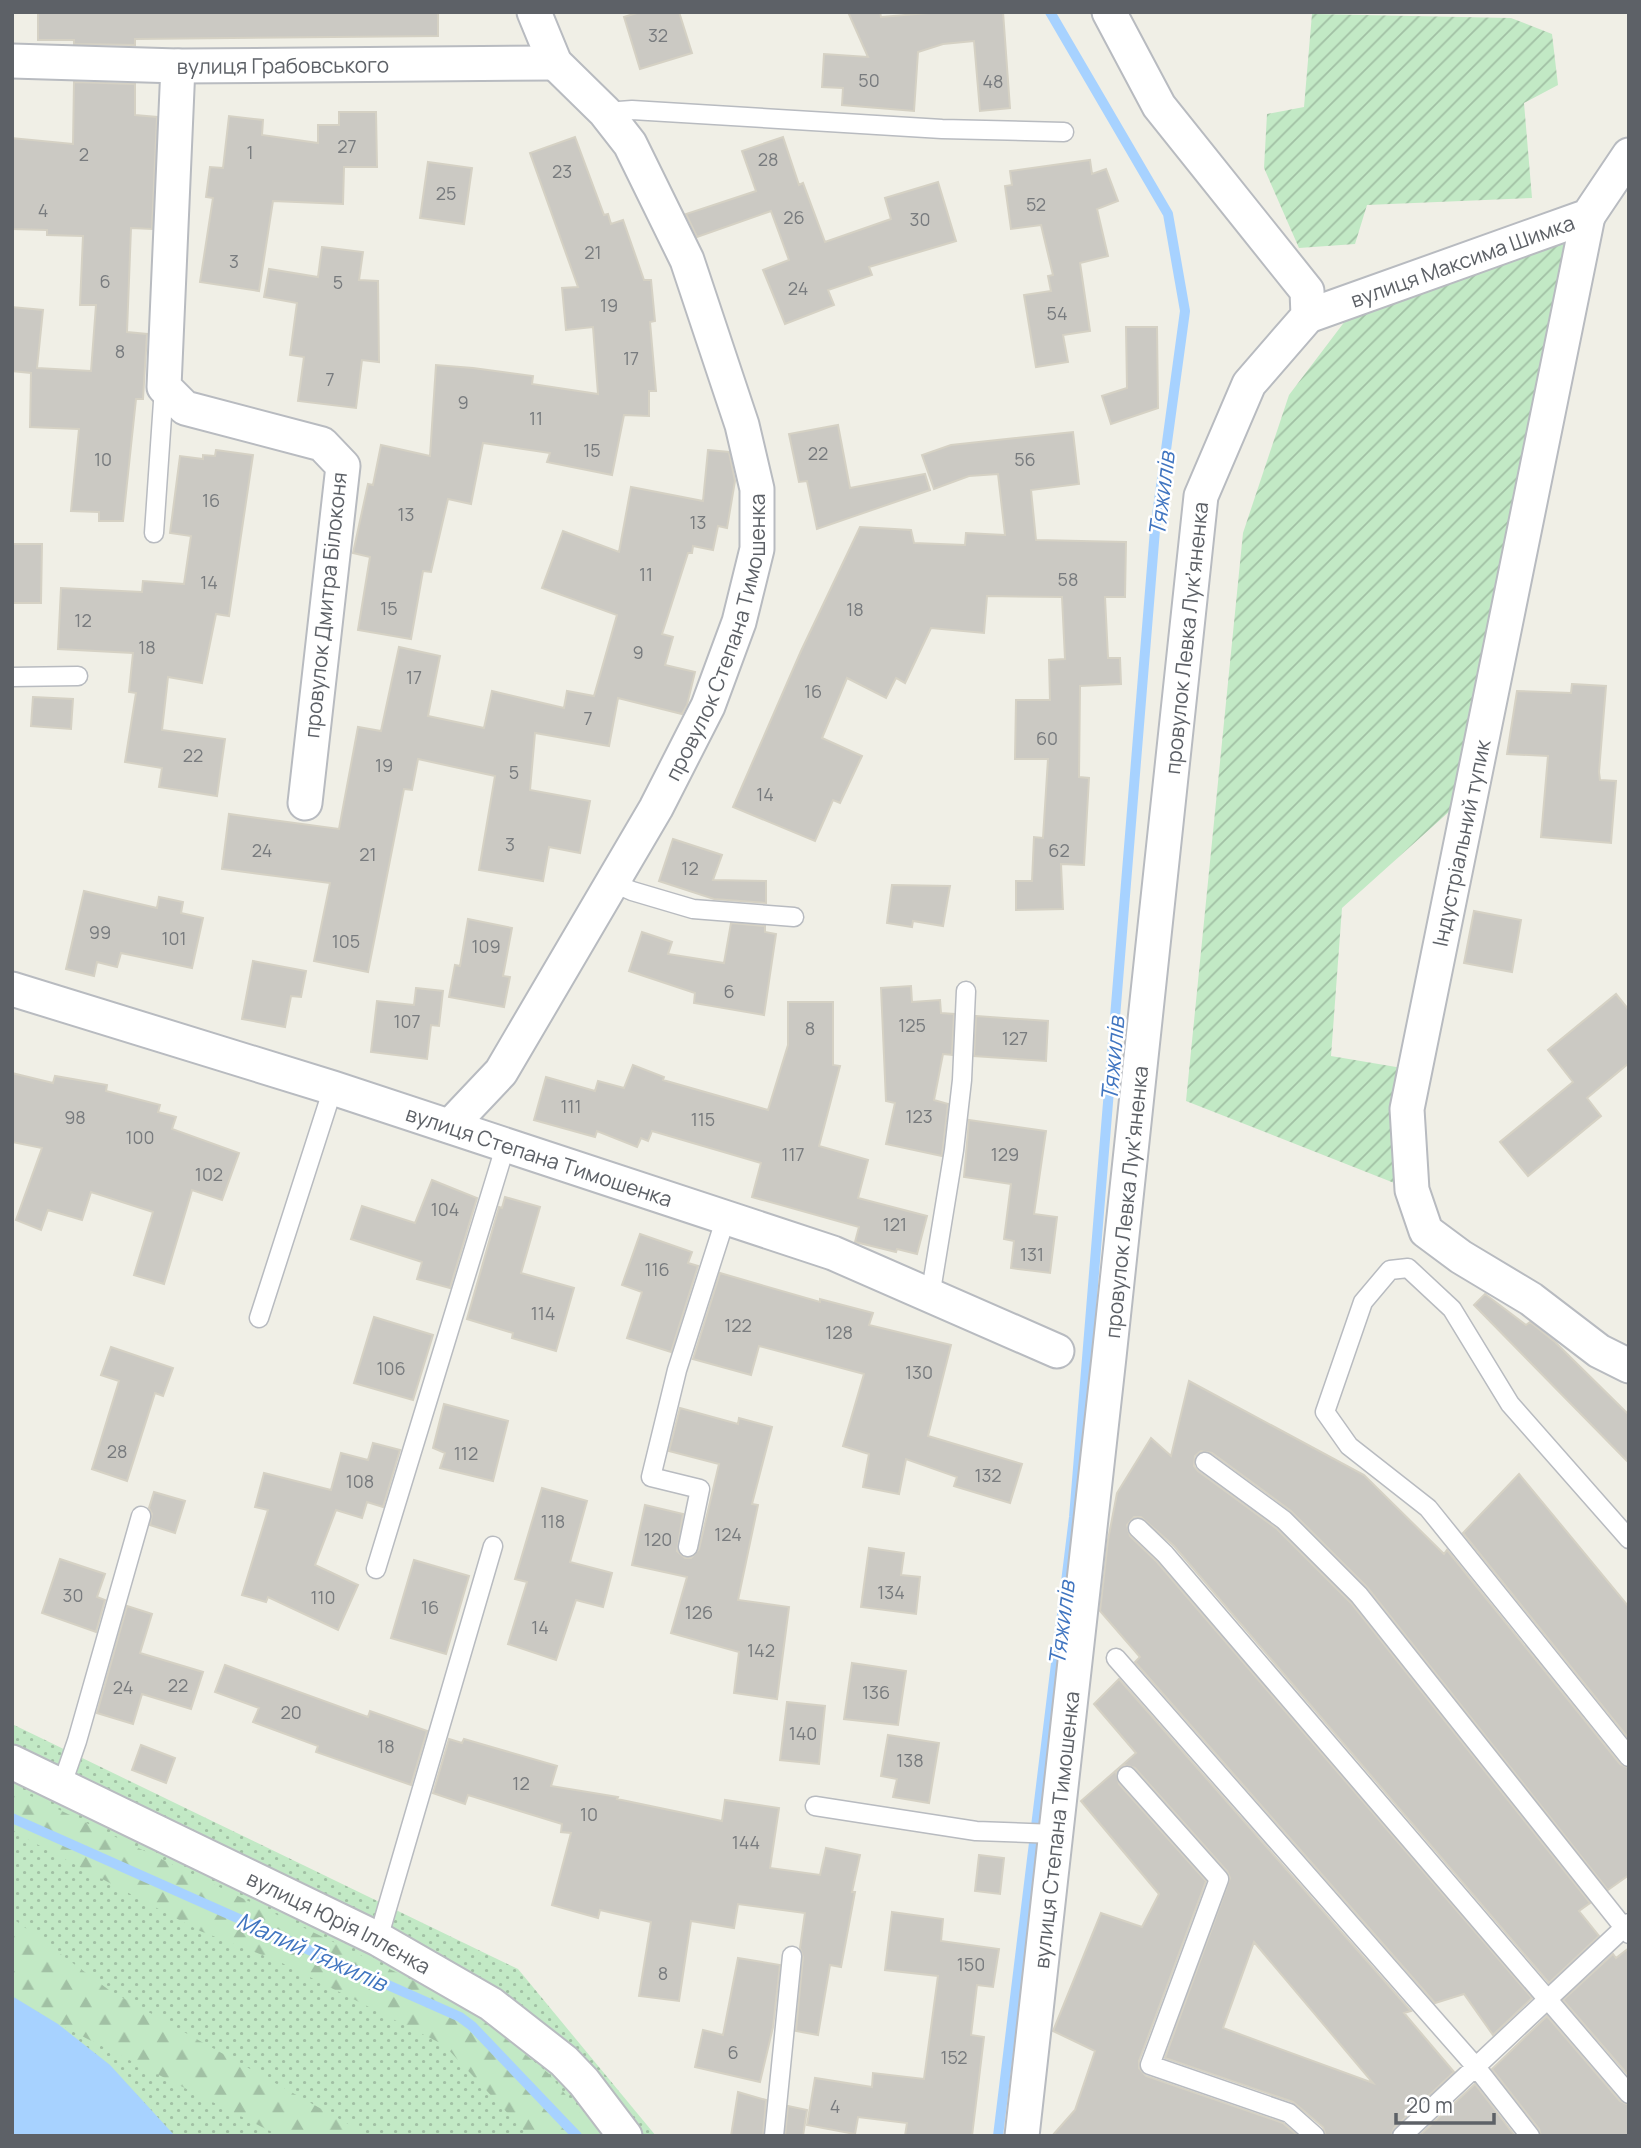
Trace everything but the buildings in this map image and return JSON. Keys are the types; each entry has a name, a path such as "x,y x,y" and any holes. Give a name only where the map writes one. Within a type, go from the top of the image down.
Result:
{"street":[{"name":"провулок Степана Тимошенка","path":"450,1126 501,1072 656,808 708,706 739,622 757,549 757,489 741,425 687,260 630,144 605,112 555,64 534,12"},
{"path":"1109,12 1159,106 1307,291 1308,316"},
{"name":"вулиця Грабовського","path":"12,61 178,66 555,64"},
{"path":"164,387 178,66"},
{"name":"вулиця Максима Шимка","path":"1308,316 1588,216 1629,155"},
{"name":"Індустріальний тупик","path":"1588,216 1406,1109 1412,1190 1426,1231 1461,1257 1531,1299 1599,1351 1629,1366"},
{"name":"провулок Левка Лукʼяненка","path":"1109,1357 1201,496 1249,384 1308,316"},
{"name":"провулок Дмитра Білоконя","path":"164,387 185,408 322,444 343,466 305,803"},
{"name":"вулиця Степана Тимошенка","path":"12,989 333,1088 833,1253 1056,1351"},
{"name":"вулиця Степана Тимошенка","path":"1022,2136 1049,1833 1109,1357"},
{"name":"вулиця Юрія Іллєнка","path":"12,1762 378,1938 491,2004 534,2036 583,2082 625,2136"}],"lane":[{"path":"605,112 632,110 942,129 1064,132"},
{"path":"154,533 164,387"},
{"path":"12,677 78,676"},
{"path":"614,883 693,909 794,917"},
{"path":"930,1297 954,1150 962,1080 967,991"},
{"path":"259,1318 333,1088"},
{"path":"376,1569 506,1144"},
{"path":"688,1547 700,1489 651,1477 677,1370 726,1217"},
{"path":"1629,1539 1510,1404 1452,1309 1408,1268 1390,1270 1363,1302 1325,1412 1349,1446 1428,1508 1629,1757"},
{"path":"1205,1462 1284,1520 1359,1595 1627,1928 1405,2135"},
{"path":"61,1787 77,1741 141,1516"},
{"path":"1138,1528 1165,1554 1629,2094"},
{"path":"378,1938 494,1546"},
{"path":"1116,1658 1476,2067 1530,2136"},
{"path":"1127,1776 1219,1879 1150,2065 1289,2113 1315,2136"},
{"path":"815,1806 976,1831 1049,1833"},
{"path":"774,2136 792,1956"}],"green space":[{"path":"1312,14 1511,18 1552,34 1558,85 1524,103 1532,198 1367,205 1355,244 1299,248 1264,168 1267,114 1304,107"},
{"path":"1588,216 1471,792 1342,908 1331,1056 1414,1070 1412,1190 1186,1101 1243,533 1289,395 1364,296"},
{"path":"12,1724 518,1969 656,2136 12,2136"},
{"path":"12,1787 466,2006 548,2073 599,2136 529,2136 444,2045 278,1961 200,1931 12,1831"},
{"path":"12,1918 109,1990 350,2125 364,2136 280,2136 58,2024 12,1997"}],"water":[{"path":"12,1996 58,2024 110,2065 175,2136 12,2136"}],"waterway":[{"name":"Тяжилів","path":"998,2136 1074,1517 1155,530 1185,311 1168,214 1050,12"},
{"name":"Малий Тяжилів","path":"12,1818 460,2017 472,2026 577,2136"}]}
